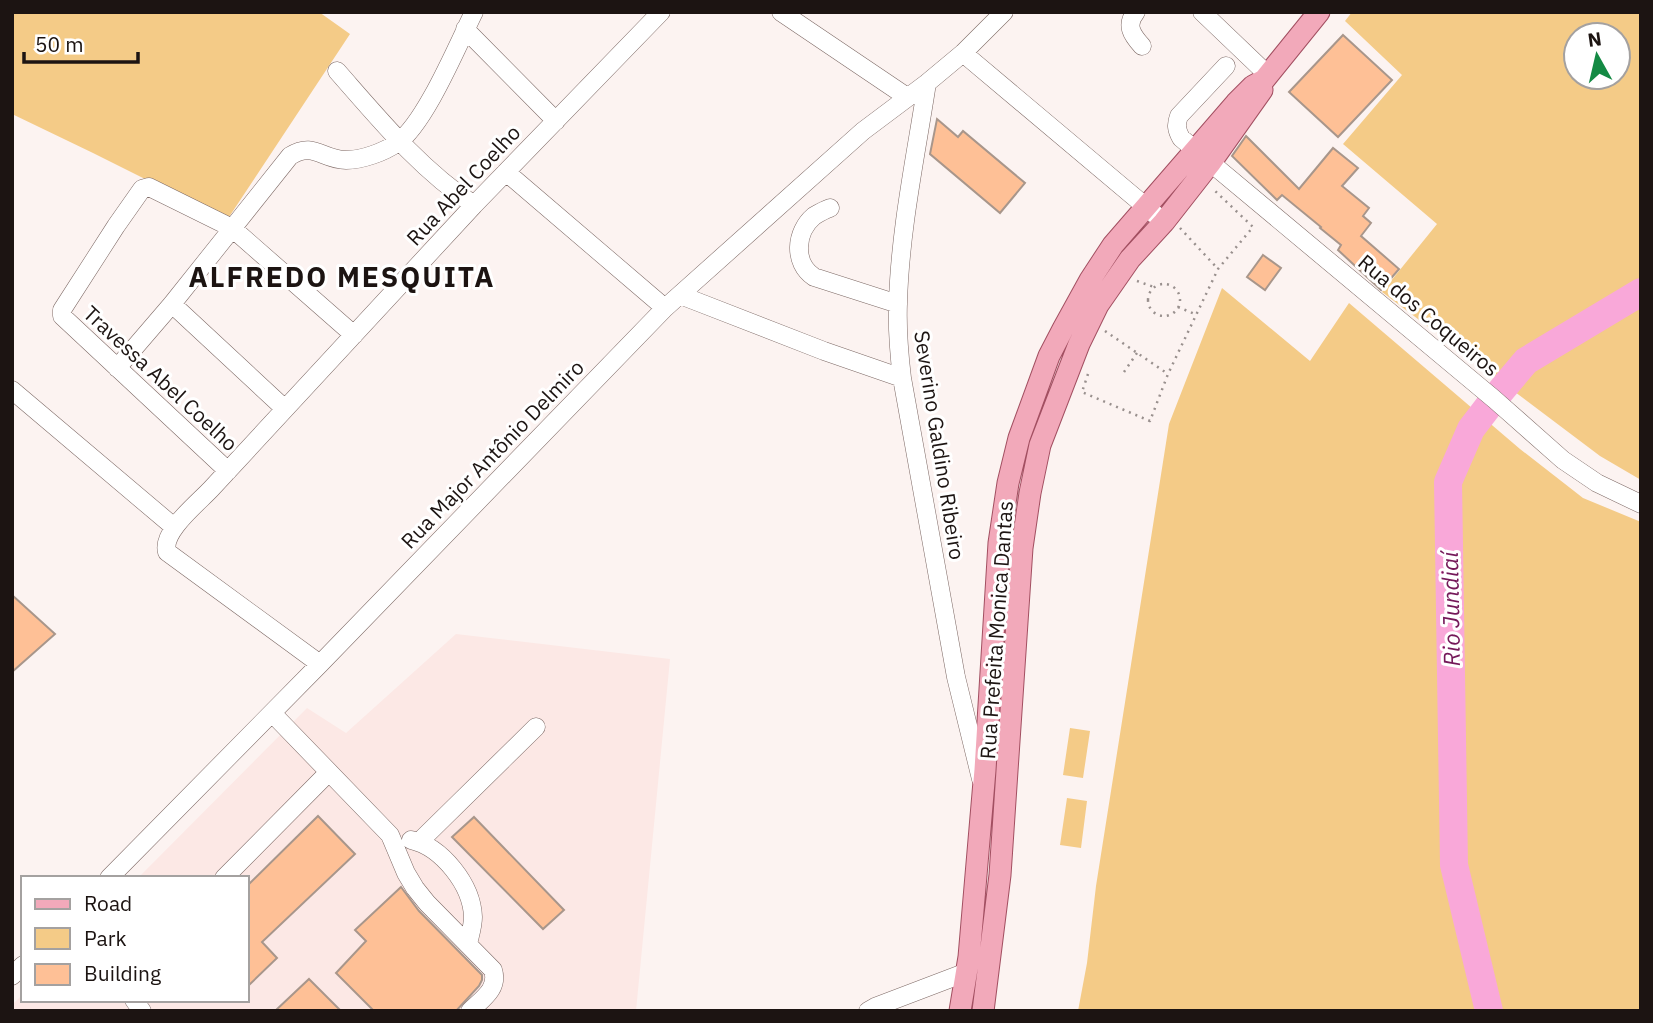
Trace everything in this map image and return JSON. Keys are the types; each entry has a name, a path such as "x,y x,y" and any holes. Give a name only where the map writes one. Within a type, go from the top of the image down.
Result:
{"main road":[{"name":"Rua Prefeita Monica Dantas","path":"960,1011 967,972 984,791 999,543 1008,483 1019,438 1062,328 1112,245 1147,207 1203,156 1259,95 1266,77 1319,12"},
{"name":"Rua Prefeita Monica Dantas","path":"983,1011 1000,875 1022,548 1040,445 1079,344 1098,305 1130,259 1170,223 1203,156"}],"street":[{"path":"117,368 172,304 286,160 298,151 306,149 337,159 351,160 379,152 399,142 425,108 474,12"},
{"name":"Rua Abel Coelho","path":"320,664 165,549 174,527 474,205 661,12"},
{"path":"780,12 907,97"},
{"name":"Rua Major Antônio Delmiro","path":"111,876 665,307 863,131 963,52 1004,12"},
{"path":"1136,12 1129,24 1133,36 1142,46"},
{"path":"1202,12 1266,77"},
{"path":"465,29 556,121"},
{"path":"963,52 1147,207 1170,223"},
{"name":"Rua dos Coqueiros","path":"1226,66 1180,116 1176,123 1181,138 1573,468 1641,504"},
{"path":"337,71 416,159 474,205"},
{"name":"Severino Galdino Ribeiro","path":"927,83 904,230 898,340 902,378 956,677 984,791"},
{"path":"506,172 665,307"},
{"name":"Travessa Abel Coelho","path":"228,471 63,318 62,310 144,187 149,187 232,228"},
{"path":"830,208 816,214 807,223 802,234 799,255 806,272 898,304"},
{"path":"232,228 354,335"},
{"path":"680,295 902,378"},
{"path":"172,304 285,409"},
{"path":"12,390 174,527"},
{"path":"272,713 390,835 415,888 493,970 496,979 492,989 470,1011"},
{"path":"419,842 536,727"},
{"path":"225,876 329,772"},
{"path":"984,791 1005,792"},
{"path":"390,835 419,842 446,861 464,887 471,903 473,917 468,944"},
{"path":"868,1011 967,972"}],"path":[{"path":"1091,367 1082,392 1150,421 1168,374 1218,269 1253,227 1210,186"},
{"path":"1170,223 1218,269"},
{"path":"1139,272 1134,280 1154,287 1164,284 1174,287 1179,296 1175,311 1166,316 1151,310 1147,301 1154,287"},
{"path":"1178,306 1197,315"},
{"path":"1105,331 1168,374"},
{"path":"1124,372 1137,353"}],"shaded area":[{"path":"456,634 670,659 636,1011 12,1011 12,1005 21,996 21,1002 248,1002 248,876 140,876 307,708 346,733"}],"green space":[{"path":"12,12 319,12 350,34 227,220 12,114"},
{"path":"1352,12 1641,12 1641,480 1600,456 1382,292 1437,224 1343,144 1402,75 1345,21"},
{"path":"1222,288 1310,361 1349,303 1520,449 1583,498 1641,522 1641,1011 1078,1011 1169,424"},
{"path":"1070,728 1090,731 1083,778 1063,775"},
{"path":"1067,798 1087,801 1081,848 1060,845"}],"building":[{"path":"1343,35 1392,80 1338,137 1289,92"},
{"path":"937,119 958,137 963,131 1025,183 1000,213 930,154"},
{"path":"1246,136 1299,189 1333,148 1358,168 1342,186 1369,208 1363,216 1371,223 1361,236 1399,269 1381,290 1338,250 1341,245 1321,227 1282,195 1277,200 1232,156"},
{"path":"1263,255 1281,268 1265,290 1247,277"},
{"path":"12,595 55,634 12,672"},
{"path":"318,816 355,854 262,942 277,958 248,986 248,885"},
{"path":"474,817 564,910 543,929 452,837"},
{"path":"401,887 419,911 482,975 479,986 456,1011 374,1011 336,973 366,941 355,930"},
{"path":"309,979 341,1011 275,1011"}],"waterway":[{"name":"Rio Jundiaí","path":"1489,1011 1454,865 1448,482 1471,429 1526,361 1641,292"}],"district":[{"name":"ALFREDO MESQUITA","path":"342,276"}]}
